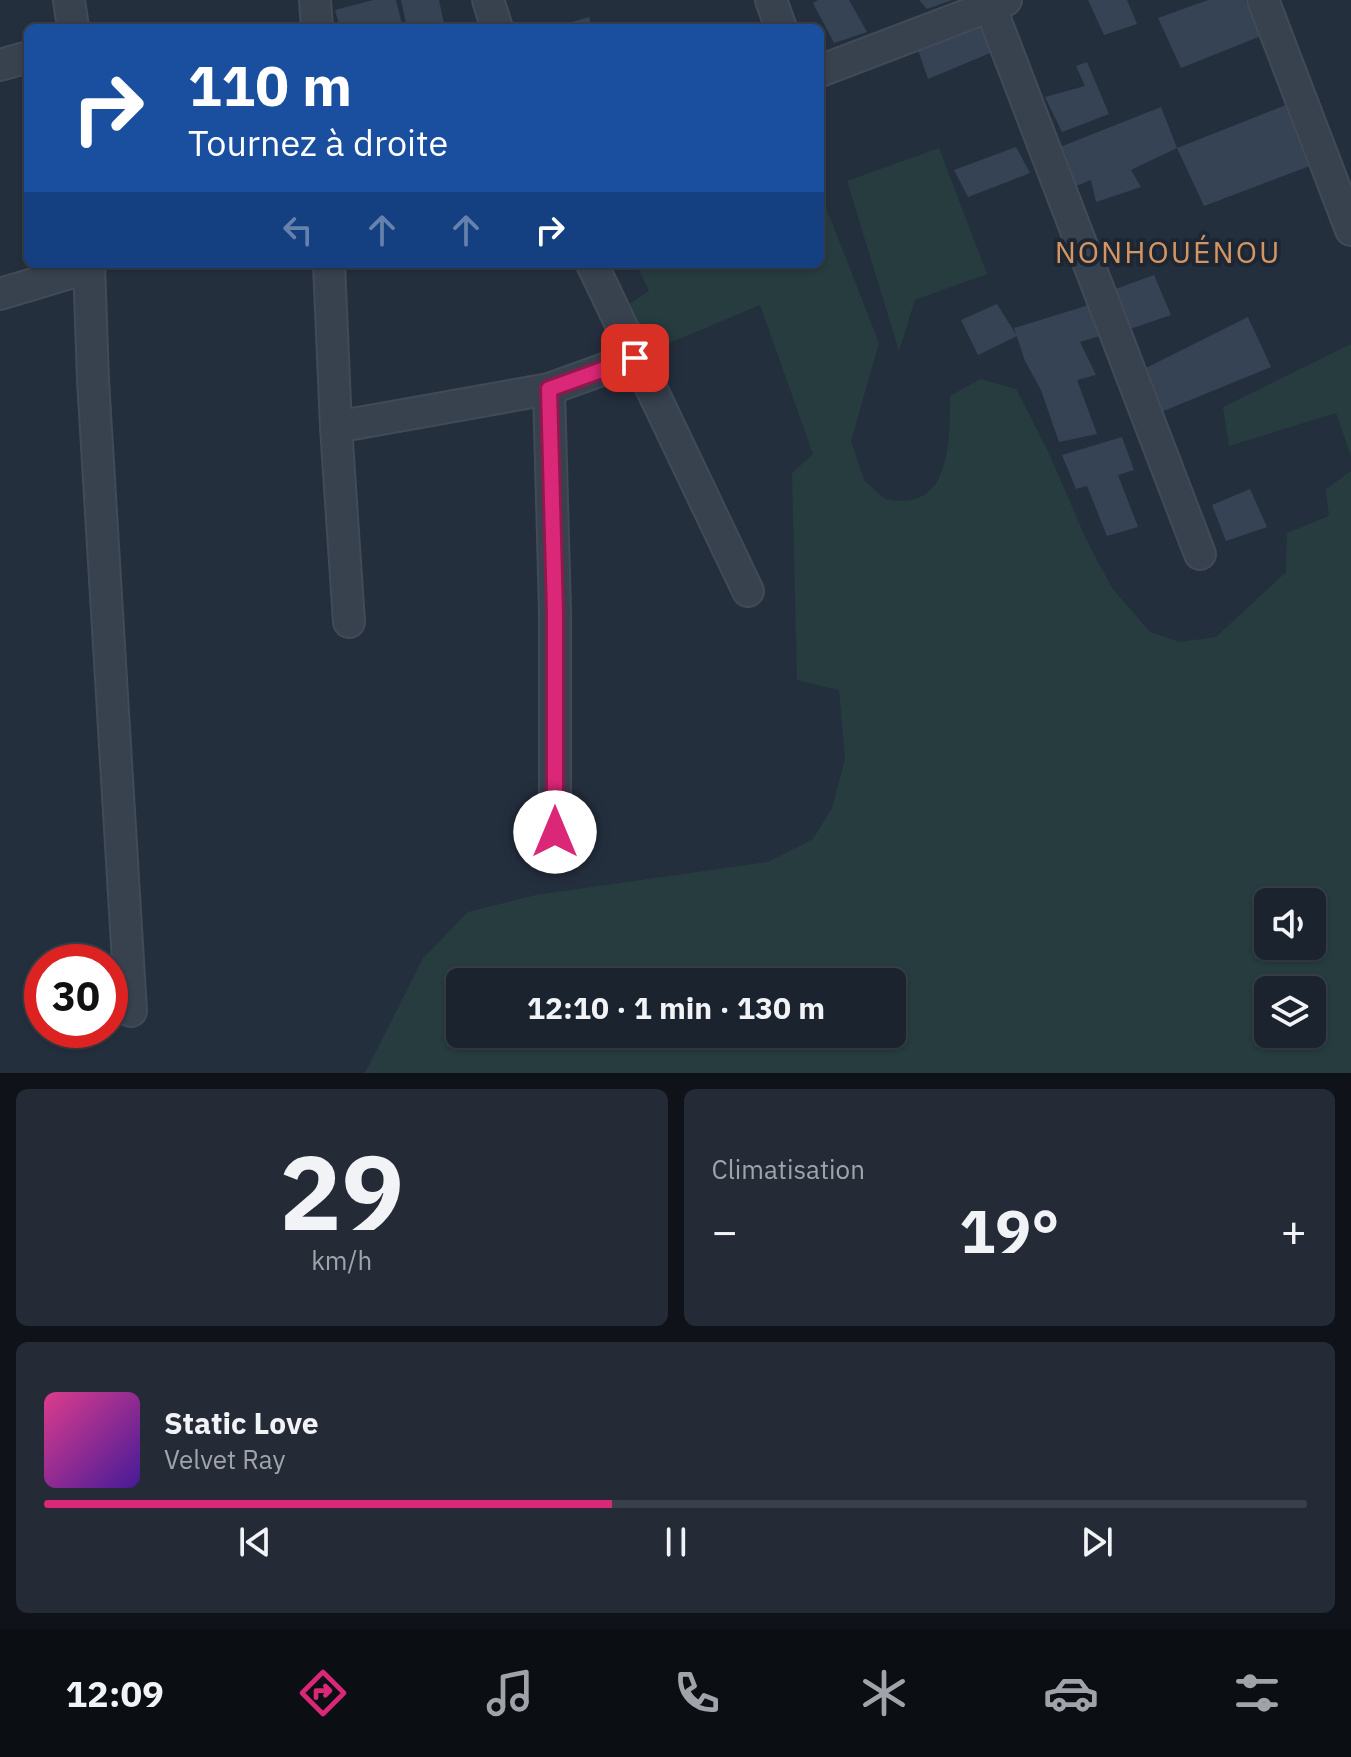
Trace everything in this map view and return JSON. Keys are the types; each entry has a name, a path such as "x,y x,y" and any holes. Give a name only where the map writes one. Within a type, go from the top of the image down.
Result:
{"street":[{"path":"69,0 72,24"},
{"path":"315,0 317,24"},
{"path":"488,0 496,24"},
{"path":"771,0 780,24"},
{"path":"1263,0 1351,230"},
{"path":"824,69 998,3 1200,554"},
{"path":"0,65 24,58"},
{"path":"0,294 81,268"},
{"path":"90,268 94,395 131,1011"},
{"path":"329,268 349,622"},
{"path":"594,268 748,591"},
{"path":"336,427 549,389 635,358"},
{"path":"549,389 555,612 555,832"}],"green space":[{"path":"939,148 987,274 915,300 899,351 847,181"},
{"path":"824,202 879,343 851,441 864,480 885,499 908,501 924,495 934,485 946,457 950,396 981,379 1016,389 1112,588 1150,632 1180,642 1216,637 1286,572 1287,533 1329,516 1326,489 1351,471 1351,1073 365,1073 423,958 468,912 536,895 768,862 813,839 832,808 845,759 839,690 797,680 792,473 813,454 760,305 653,350 626,306 649,291 638,268 824,268"},
{"path":"1351,344 1351,456 1336,413 1229,446 1223,407"}],"building":[{"path":"373,0 396,0 402,24 339,24 335,10"},
{"path":"401,0 439,0 444,24 406,24"},
{"path":"818,0 849,0 867,32 834,43 813,3"},
{"path":"919,0 952,0 927,9"},
{"path":"1088,0 1127,0 1137,24 1104,35"},
{"path":"1208,0 1245,0 1261,36 1181,68 1158,18"},
{"path":"982,9 995,51 928,79 913,35"},
{"path":"589,17 591,24 564,24"},
{"path":"1087,62 1109,114 1062,132 1045,97 1085,86 1076,66"},
{"path":"1286,105 1310,166 1204,206 1177,148"},
{"path":"1161,107 1177,148 1131,170 1141,187 1096,202 1091,180 1071,188 1055,149"},
{"path":"1016,147 1030,173 968,197 954,170"},
{"path":"1154,275 1171,315 1130,329 1110,291"},
{"path":"997,304 1017,336 978,355 961,320"},
{"path":"1089,305 1100,336 1080,342 1096,375 1077,380 1097,434 1059,442 1014,328"},
{"path":"1248,317 1271,367 1161,412 1142,370"},
{"path":"1122,437 1134,470 1118,475 1138,527 1107,536 1087,486 1076,489 1062,455"},
{"path":"1250,489 1267,527 1226,541 1212,505"}],"district":[{"name":"NONHOUÉNOU","path":"1168,251"}],"route":[{"path":"555,832 555,612 549,389 635,358"}]}
